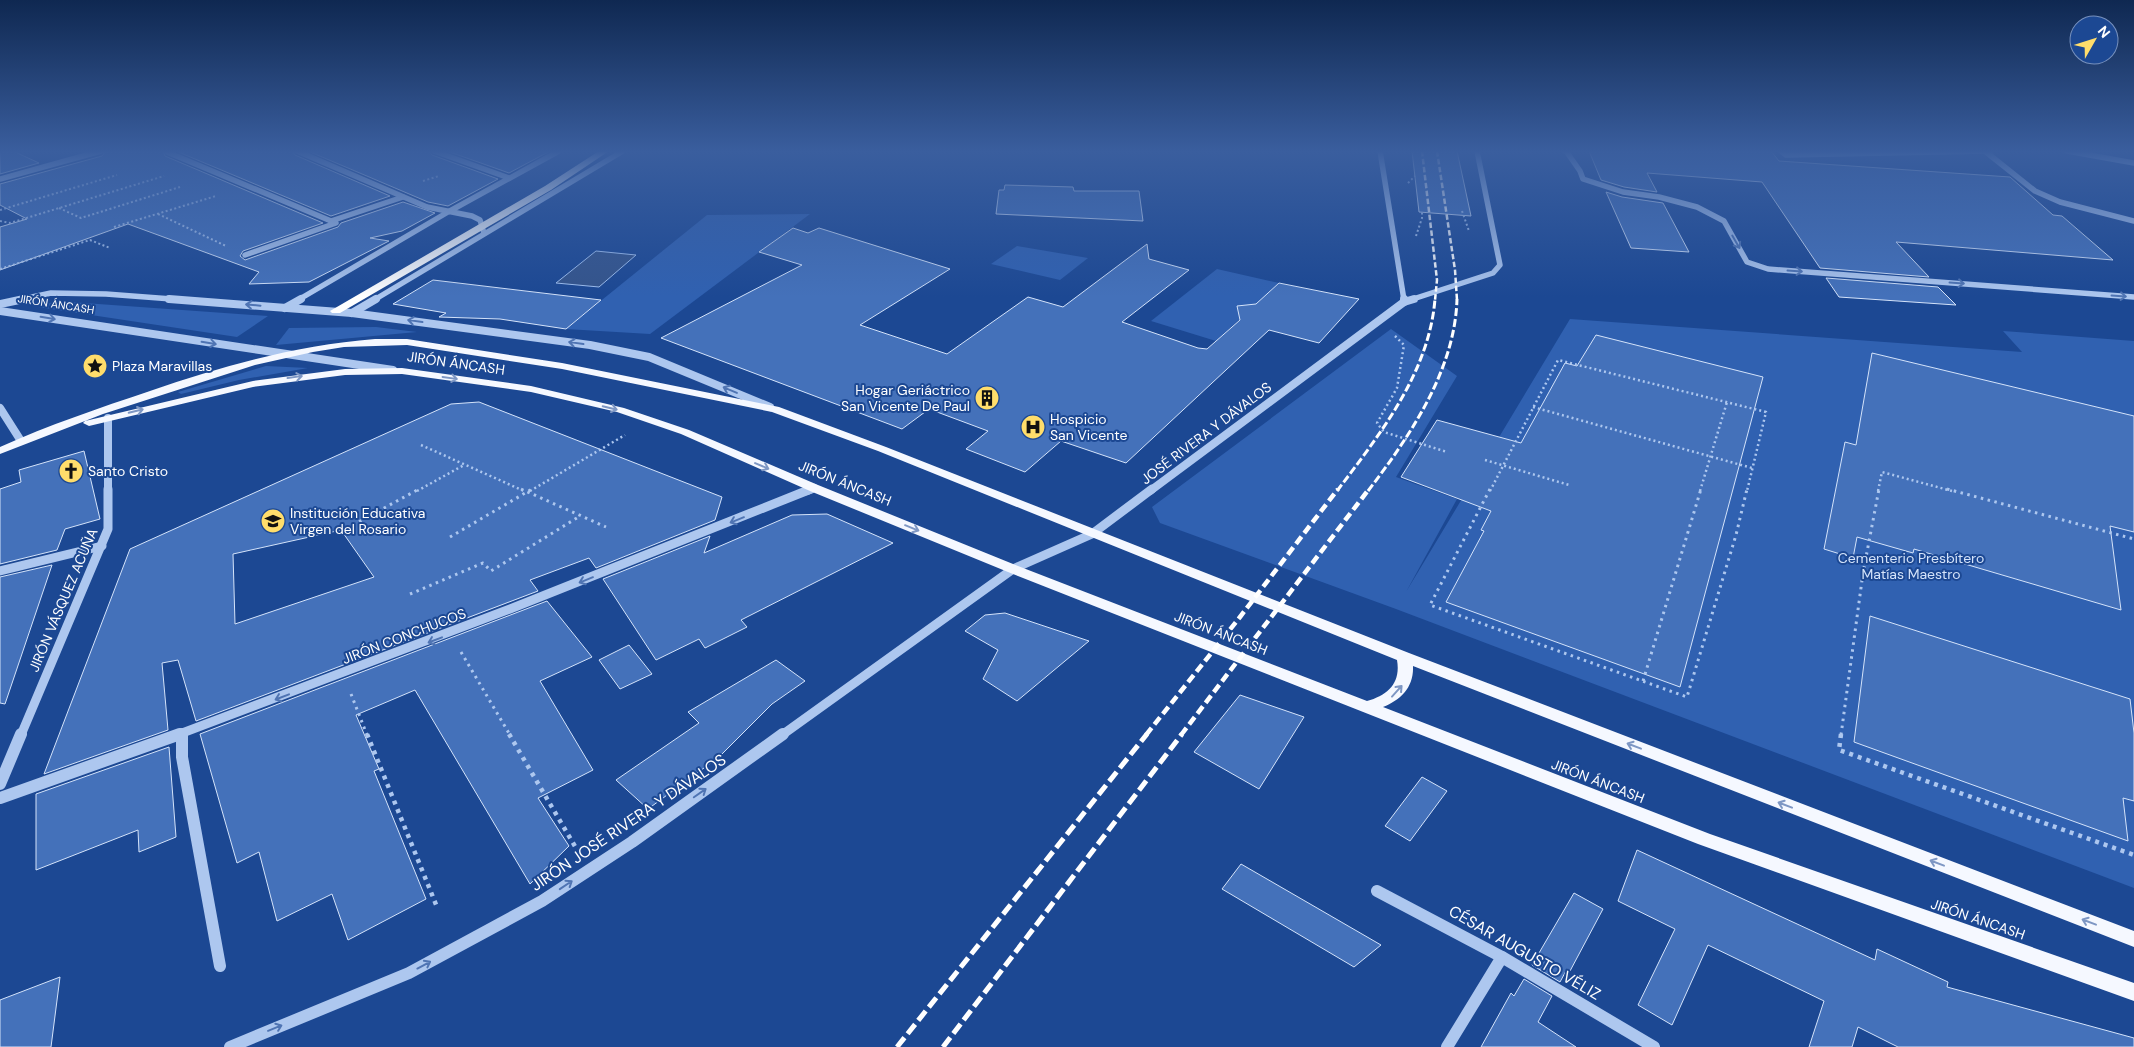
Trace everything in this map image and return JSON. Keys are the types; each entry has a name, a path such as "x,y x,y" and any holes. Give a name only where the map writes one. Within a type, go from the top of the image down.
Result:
{"highway":[{"path":"336,311 483,229 529,200"}],"main road":[{"name":"JIRÓN ÁNCASH","path":"285,354 358,343 407,342 562,366 775,409 882,449 1404,657 2134,939"},
{"path":"0,451 21,441 116,406 200,378 285,354"},
{"path":"21,441 108,418 286,378 345,372 402,372"},
{"name":"JIRÓN ÁNCASH","path":"402,372 531,390 620,410 685,432 814,488 1013,569 1704,839 2134,992"},
{"path":"1366,707 1381,703 1402,688 1406,672 1404,657"}],"street":[{"path":"245,255 336,223 281,200"},
{"path":"331,221 393,200"},
{"path":"412,200 427,207 472,216 480,220 483,229"},
{"path":"285,308 470,200"},
{"path":"352,313 483,229 535,200"},
{"path":"1388,200 1404,302"},
{"name":"JOSÉ RIVERA Y DÁVALOS","path":"1013,569 1092,534 1404,302 1492,273 1500,265 1487,200"},
{"path":"1670,200 1697,207 1724,222 1747,262 1768,269 2134,297"},
{"path":"2055,200 2134,221"},
{"name":"JIRÓN ÁNCASH","path":"0,304 50,294 80,292 336,311 590,345 649,357 775,409"},
{"name":"JIRÓN ÁNCASH","path":"0,311 402,372"},
{"path":"0,408 21,441"},
{"name":"JIRÓN VÁSQUEZ ACUÑA","path":"0,784 108,529 108,418"},
{"name":"JIRÓN CONCHUCOS","path":"0,798 182,734 451,634 814,488"},
{"path":"0,571 102,546"},
{"name":"JIRÓN JOSÉ RIVERA Y DÁVALOS","path":"230,1047 409,973 542,901 632,842 1013,569"},
{"path":"182,734 182,757 220,966"},
{"name":"CÉSAR AUGUSTO VÉLIZ","path":"1377,891 1502,957 1654,1047"},
{"path":"1447,1047 1502,957"}],"path":[{"path":"0,210 34,200"},
{"path":"0,221 10,223 85,200"},
{"path":"58,208 81,218 139,200"},
{"path":"114,227 204,200"},
{"path":"1414,243 1422,218 1422,210"},
{"path":"158,214 245,255"},
{"path":"0,269 90,240 110,248"},
{"path":"1379,319 1404,345 1397,388 1377,423 1384,432 1447,452"},
{"path":"1558,360 1766,412 1736,535 1687,697 1430,604 1533,407 1558,360"},
{"path":"1643,681 1727,402"},
{"path":"1533,407 1752,468"},
{"path":"450,537 650,421"},
{"path":"420,446 606,527"},
{"path":"1485,460 1569,485"},
{"path":"353,526 465,465"},
{"path":"2134,539 1882,472 1864,573 1839,750 2134,855"},
{"path":"410,594 483,563 491,571 580,516"},
{"path":"451,634 576,848"},
{"path":"343,674 437,907"}],"green space":[{"path":"810,214 650,334 566,329 707,215"},
{"path":"1017,246 1088,258 1060,280 991,264"},
{"path":"1217,269 1279,283 1216,341 1151,321"},
{"path":"56,301 268,316 237,337 38,307"},
{"name":"Cementerio Presbítero Matías Maestro","path":"1570,319 2022,352 2003,331 2134,341 2134,888 1396,609 1160,523 1152,507 1391,329 1457,376 1396,477 1457,499 1406,592"},
{"path":"376,327 417,332 276,345 289,328"},
{"path":"266,366 308,368 239,380 181,394 178,392"}],"shaded area":[{"path":"596,251 636,255 599,287 556,283"}],"building":[{"path":"0,200 268,200 323,223 243,251 240,256 245,260 338,227 341,223 403,202 435,213 402,231 370,238 389,241 309,282 249,284 259,272 128,224 0,270 0,227 27,219 0,205"},
{"path":"293,200 379,200 331,216"},
{"path":"423,200 459,200 448,206"},
{"path":"998,200 1140,200 1143,221 996,214"},
{"path":"1418,200 1468,200 1471,216 1419,212"},
{"path":"1610,200 1642,200 1663,203 1689,252 1631,248"},
{"path":"1774,200 2036,200 2053,215 2062,216 2113,260 1896,242 1929,277 1820,268"},
{"path":"793,228 808,233 819,228 950,269 860,325 947,354 1028,297 1063,307 1147,244 1149,259 1189,270 1122,322 1198,348 1207,349 1240,320 1237,306 1256,304 1279,283 1359,299 1319,343 1269,330 1126,463 1061,441 1025,472 966,449 988,431 929,409 902,429 661,338 802,265 759,252"},
{"path":"1826,278 1938,287 1956,305 1839,297"},
{"path":"433,280 601,300 566,329 500,319 439,317 446,313 393,304"},
{"path":"1596,335 1763,377 1680,687 1446,602 1484,531 1481,530 1491,511 1401,477 1437,420 1521,443 1565,363 1577,366"},
{"path":"1872,353 2134,416 2134,532 2110,526 2121,610 1914,549 1913,553 1857,537 1853,558 1824,549 1845,442 1856,445"},
{"path":"479,402 722,497 715,520 596,568 589,558 530,580 538,591 196,721 178,660 162,663 168,730 44,774 130,549 451,404","holes":["341,530 374,577 235,624 233,554"]},
{"path":"84,451 100,519 65,529 57,550 0,564 0,489 21,482 19,470"},
{"path":"827,514 893,543 741,620 747,627 705,648 699,639 656,660 603,579 710,536 704,553 792,515"},
{"path":"52,565 5,704 0,703 0,577"},
{"path":"547,601 592,657 540,681 593,770 538,798 569,846 530,884 415,690 356,715 379,769 374,771 426,899 348,940 332,894 277,921 259,852 237,863 200,734"},
{"path":"1005,613 1089,641 1017,701 983,679 998,650 965,631 985,615"},
{"path":"1870,616 2130,699 2134,733 2134,801 2123,798 2128,841 1854,742"},
{"path":"629,645 652,674 620,689 599,660"},
{"path":"776,660 805,681 772,704 719,757 648,809 616,780 699,723 688,712"},
{"path":"1240,695 1304,717 1259,789 1194,752"},
{"path":"169,747 176,837 139,852 138,830 36,870 36,794"},
{"path":"1422,777 1447,791 1410,841 1385,826"},
{"path":"1637,850 1875,960 1877,949 1948,982 1947,987 2134,1038 2134,1047 1898,1047 1858,1027 1852,1047 1809,1047 1824,1001 1708,945 1672,1025 1638,1005 1675,929 1618,901"},
{"path":"1241,864 1381,945 1354,967 1222,889"},
{"path":"1574,893 1603,909 1570,971 1567,969 1560,982 1532,965"},
{"path":"60,977 51,1047 0,1047 0,1000"},
{"path":"1524,979 1552,996 1538,1022 1576,1047 1481,1047 1511,993 1514,996"}],"railway":[{"path":"1428,200 1437,280 1435,300"},
{"path":"1444,200 1455,270 1457,299"},
{"path":"1337,491 1385,425 1413,377 1431,326 1435,299"},
{"path":"1368,491 1399,448 1428,401 1448,351 1457,299"},
{"path":"1146,735 1338,489"},
{"path":"1181,735 1369,489"},
{"path":"897,1047 1147,734"},
{"path":"943,1047 1182,734"}],"place":[{"name":"Plaza Maravillas","path":"95,366"},
{"name":"Hogar Geriáctrico San Vicente De Paul","path":"987,398"},
{"name":"Hospicio San Vicente","path":"1033,427"},
{"name":"Santo Cristo","path":"71,471"},
{"name":"Institución Educativa Virgen del Rosario","path":"273,521"}]}
